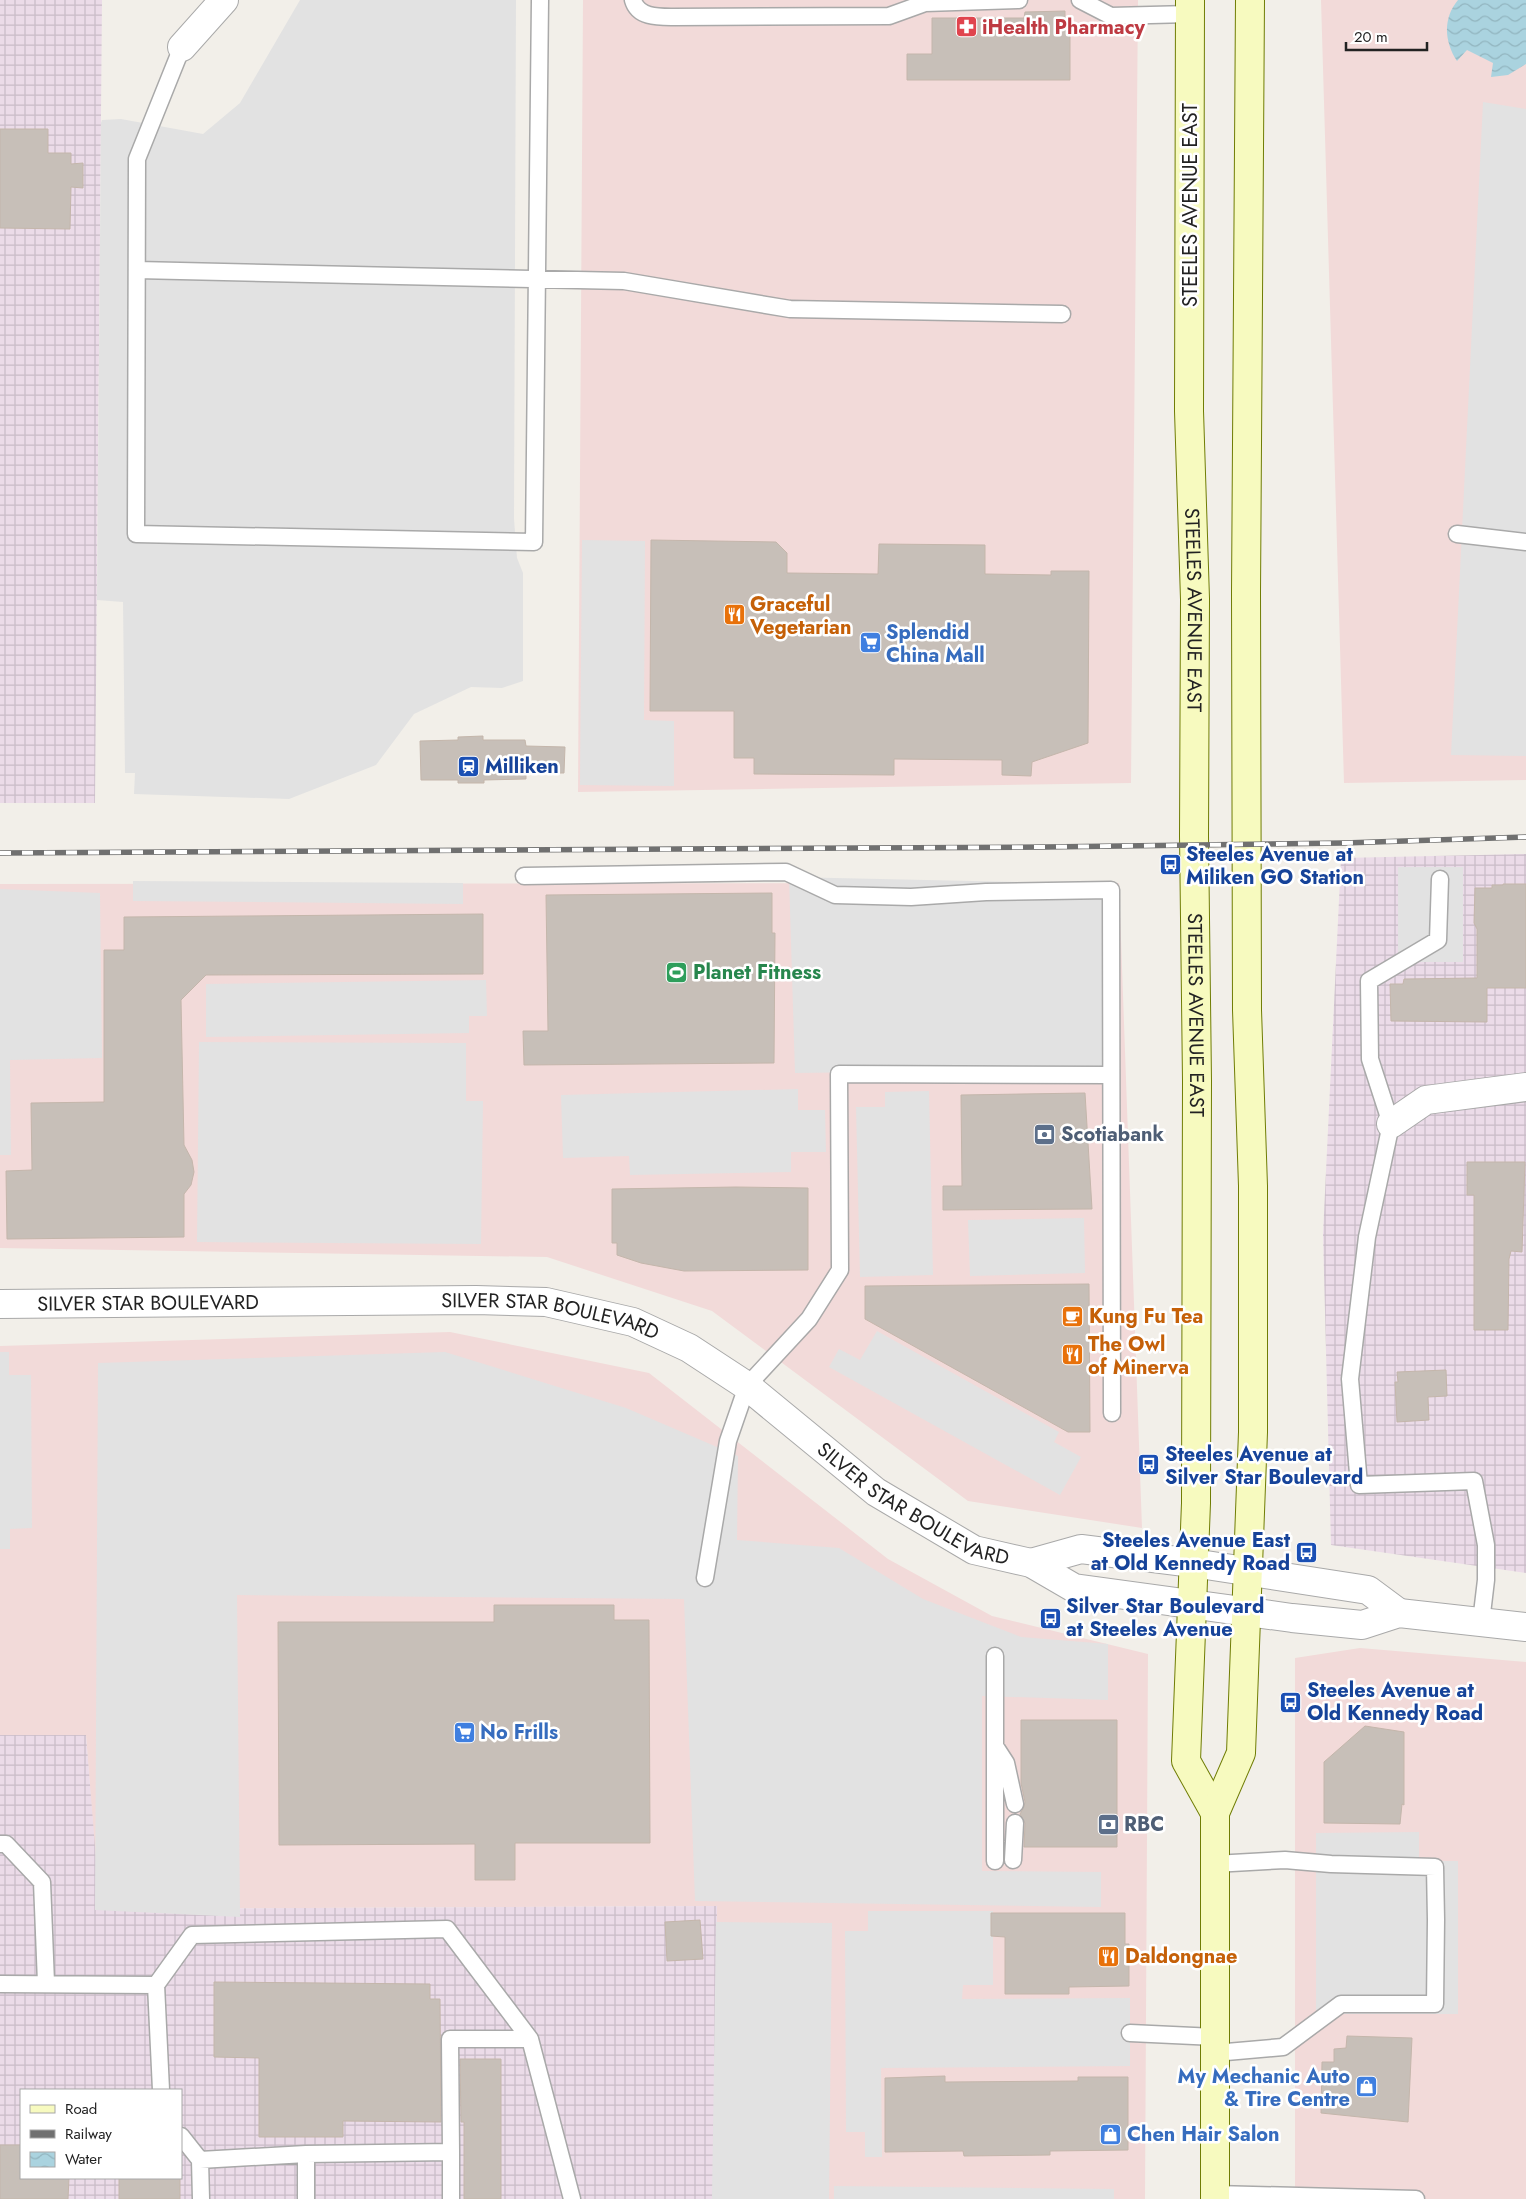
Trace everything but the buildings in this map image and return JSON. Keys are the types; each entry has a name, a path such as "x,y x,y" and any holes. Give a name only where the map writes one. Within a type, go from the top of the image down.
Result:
{"main road":[{"path":"1215,2196 1215,1813 1241,1753 1253,1432 1253,1186 1247,1010 1246,593 1250,0"},
{"name":"STEELES AVENUE EAST","path":"1190,7 1189,411 1195,599 1194,836 1197,1081 1196,1493 1186,1761 1215,1813"}],"street":[{"path":"182,48 224,0"},
{"path":"1391,1124 1426,1100 1526,1087"},
{"name":"SILVER STAR BOULEVARD","path":"0,1304 476,1300 546,1302 633,1322 688,1348 747,1386 876,1492 974,1550 1031,1563 1074,1588 1362,1625 1399,1613"},
{"name":"SILVER STAR BOULEVARD","path":"1031,1563 1081,1549 1193,1563 1368,1590 1399,1613"},
{"path":"1399,1613 1526,1627"}],"lane":[{"path":"182,48 137,159 136,534 534,542 540,0"},
{"path":"633,0 634,4 648,16 674,17 889,16 924,3 1019,0"},
{"path":"1080,0 1111,16 1190,7"},
{"path":"136,270 624,281 790,309 1062,314"},
{"path":"1457,534 1526,542"},
{"path":"524,876 786,872 835,896 911,897 986,892 1111,890 1112,1413"},
{"path":"1440,879 1438,940 1369,981 1370,1059 1391,1124 1367,1236 1350,1379 1359,1485 1474,1481 1486,1545 1486,1580 1481,1622"},
{"path":"706,1578 728,1441 747,1386 809,1319 840,1270 839,1074 1111,1075"},
{"path":"995,1656 995,1861"},
{"path":"995,1746 1006,1762 1015,1804"},
{"path":"1013,1860 1015,1823"},
{"path":"0,1844 6,1844 42,1882 46,1983"},
{"path":"1130,2033 1215,2045 1283,2046 1341,2004 1435,2004 1435,1868 1331,1864 1284,1860 1214,1864"},
{"path":"161,2089 156,1984 192,1935 447,1929 530,2039 572,2199"},
{"path":"0,1984 156,1984"},
{"path":"451,2199 450,2039 530,2039"},
{"path":"182,2137 200,2160 201,2199"},
{"path":"200,2160 306,2154 451,2152"},
{"path":"306,2154 306,2199"},
{"path":"1215,2196 1416,2199"}],"shaded area":[{"path":"0,0 102,0 95,803 0,803"},
{"path":"300,0 516,0 514,519 517,558 523,573 523,681 502,688 471,687 414,714 376,765 289,799 134,794 135,773 125,773 123,602 97,600 101,123 102,120 121,119 203,134 240,103"},
{"path":"583,0 1138,0 1131,783 578,792"},
{"path":"1321,0 1526,0 1526,780 1344,783"},
{"path":"1483,102 1526,109 1526,756 1451,755"},
{"path":"582,540 645,541 644,720 674,721 674,786 580,785"},
{"path":"1526,854 1526,1573 1331,1545 1323,1234 1341,858"},
{"path":"1398,867 1463,867 1463,962 1398,962"},
{"path":"789,877 1114,884 1112,1069 795,1073"},
{"path":"133,881 463,883 463,904 133,901"},
{"path":"1119,883 1142,1528 968,1501 712,1311 547,1257 0,1248 0,884"},
{"path":"0,889 100,893 102,1058 10,1060 11,1155 0,1155"},
{"path":"486,980 487,1016 469,1016 469,1033 206,1037 206,984"},
{"path":"199,1042 466,1043 466,1101 483,1101 481,1244 197,1242"},
{"path":"798,1089 798,1110 825,1110 826,1152 791,1152 791,1172 630,1175 629,1156 563,1158 561,1095"},
{"path":"929,1091 933,1275 860,1277 856,1107 885,1107 885,1092"},
{"path":"1084,1218 1085,1273 970,1276 968,1220"},
{"path":"877,1331 1059,1432 1054,1442 1081,1457 1060,1495 829,1367 839,1349 860,1360"},
{"path":"450,1332 649,1373 888,1559 992,1616 1148,1654 1145,2199 716,2199 717,1906 99,1909 86,1735 0,1735 0,1346"},
{"path":"0,1352 9,1352 9,1375 31,1375 32,1528 10,1529 10,1549 0,1549"},
{"path":"445,1352 626,1408 738,1456 737,1540 839,1548 923,1599 1021,1637 1108,1644 1108,1700 982,1696 982,1871 1101,1872 1101,1907 695,1901 684,1599 237,1595 240,1917 95,1910 98,1363"},
{"path":"1360,1648 1526,1662 1526,2199 1295,2199 1295,1658"},
{"path":"0,1735 86,1735 100,1909 717,1906 716,2199 0,2199"},
{"path":"1419,1832 1419,1861 1458,1861 1458,2014 1316,2014 1316,1833"},
{"path":"868,1911 993,1911 993,1985 963,1985 962,1999 1130,1998 1130,2066 881,2068 882,2157 865,2157 865,2132 846,2132 845,1931 868,1931"},
{"path":"716,1922 832,1923 829,2199 712,2199"},
{"path":"834,2186 1114,2189 1114,2199 834,2199"}],"water":[{"path":"1458,0 1526,0 1526,64 1508,75 1491,77 1493,63 1467,50 1457,61 1450,46 1447,30 1450,14"}],"railway":[{"path":"0,853 1045,847 1344,843 1526,837"}],"place":[{"name":"iHealth Pharmacy","path":"966,27"},
{"name":"Graceful Vegetarian","path":"734,615"},
{"name":"Splendid China Mall","path":"870,643"},
{"name":"Milliken","path":"469,766"},
{"name":"Steeles Avenue at Miliken GO Station","path":"1170,865"},
{"name":"Planet Fitness","path":"677,972"},
{"name":"Scotiabank","path":"1045,1134"},
{"name":"Kung Fu Tea","path":"1073,1316"},
{"name":"The Owl of Minerva","path":"1072,1355"},
{"name":"Steeles Avenue at Silver Star Boulevard","path":"1149,1465"},
{"name":"Steeles Avenue East at Old Kennedy Road","path":"1306,1552"},
{"name":"Silver Star Boulevard at Steeles Avenue","path":"1050,1618"},
{"name":"Steeles Avenue at Old Kennedy Road","path":"1291,1702"},
{"name":"No Frills","path":"464,1732"},
{"name":"RBC","path":"1108,1824"},
{"name":"Daldongnae","path":"1109,1956"},
{"name":"My Mechanic Auto & Tire Centre","path":"1366,2087"},
{"name":"Chen Hair Salon","path":"1111,2134"}]}
